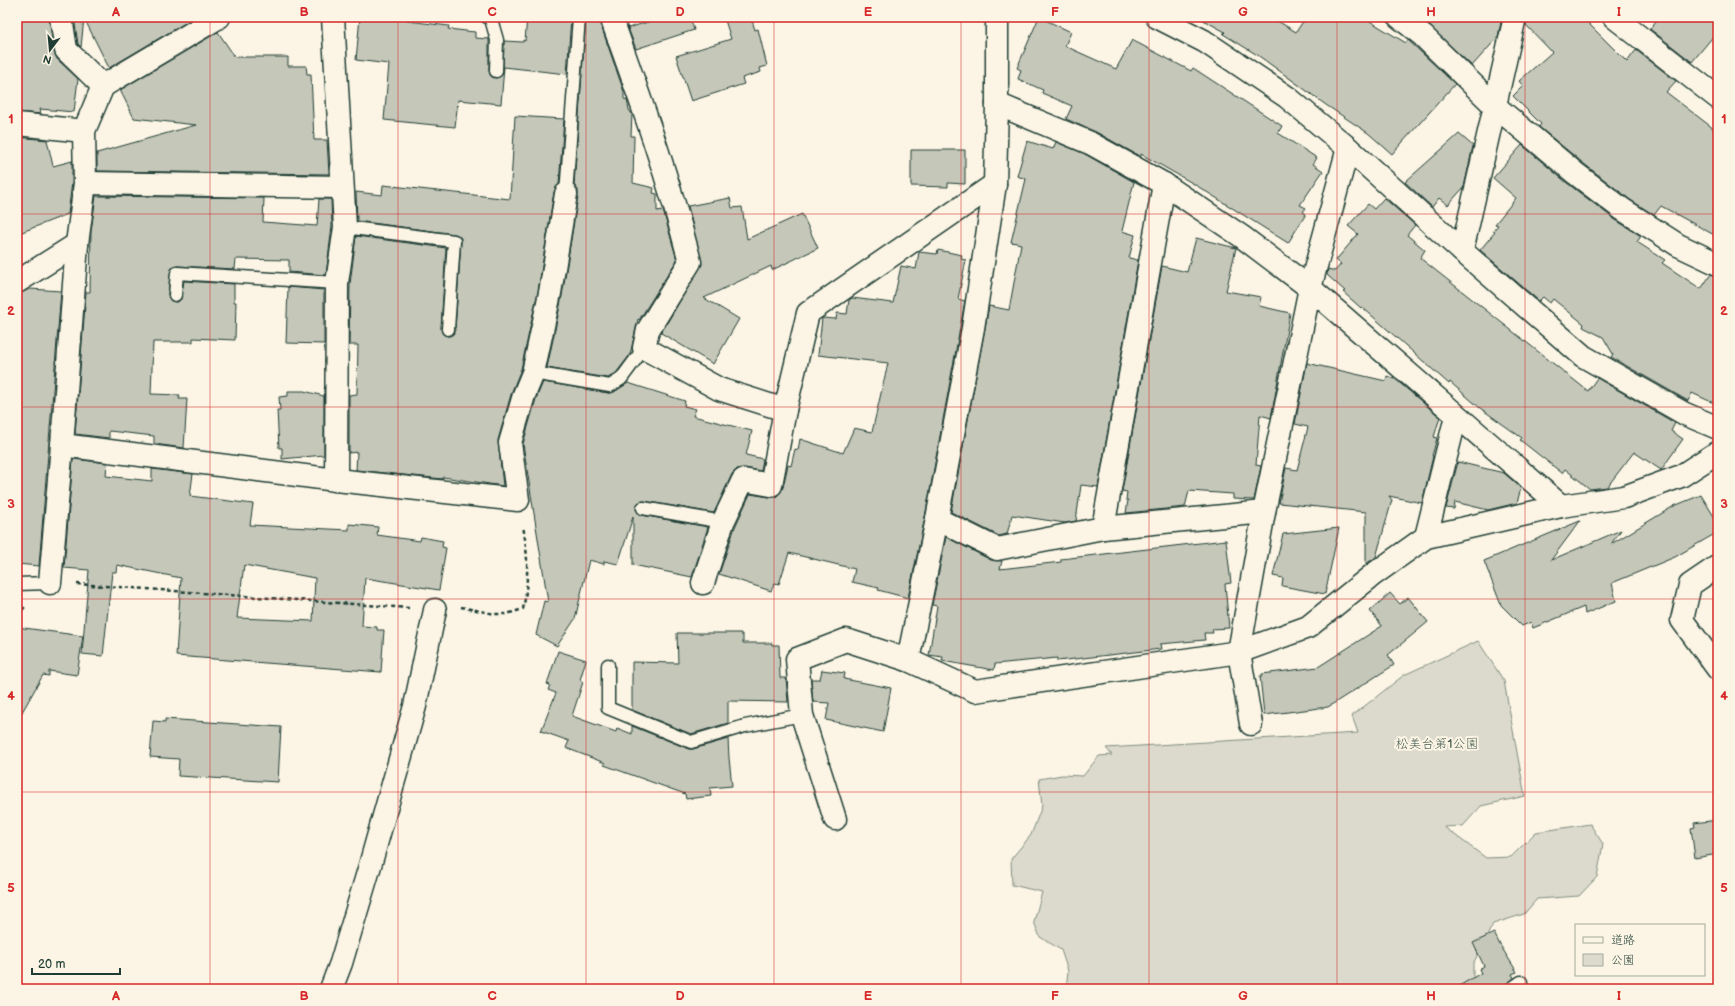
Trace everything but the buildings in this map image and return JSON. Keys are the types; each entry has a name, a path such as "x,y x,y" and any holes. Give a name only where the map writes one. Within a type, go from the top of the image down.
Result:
{"street":[{"path":"61,17 66,50 103,86"},
{"path":"50,583 77,244 85,183 84,131 103,86 219,17"},
{"path":"333,17 345,227 337,282 336,480"},
{"path":"611,17 660,153 678,212 690,262 648,330 644,348 719,389 785,410"},
{"path":"908,660 937,519 973,328 995,184 997,17"},
{"path":"1157,17 1204,41 1280,93 1348,148 1462,252 1583,356 1685,414 1718,428"},
{"path":"1399,17 1423,36 1495,106 1575,173 1622,209 1678,245 1718,264"},
{"path":"1462,252 1515,17"},
{"path":"1614,17 1718,98"},
{"path":"997,104 1090,143 1164,184 1241,236 1310,288 1561,506"},
{"path":"17,124 84,131"},
{"path":"1251,724 1238,652 1264,512 1310,288 1348,148"},
{"path":"85,183 342,187"},
{"path":"703,583 723,522 743,480 770,485 785,410 808,313 995,184"},
{"path":"1103,528 1164,184"},
{"path":"62,445 336,480 518,500 510,443 524,395 533,373 550,293 566,194"},
{"path":"17,282 77,244"},
{"path":"1426,537 1456,416"},
{"path":"835,820 802,715 797,659 846,640 908,660 975,691 1238,652 1308,627 1374,574 1426,537 1561,506 1624,497 1681,476 1718,452"},
{"path":"937,519 997,549 1103,528 1264,512"},
{"path":"1718,566 1690,585 1682,620 1718,669"},
{"path":"331,989 341,963 369,869 412,714 435,610"}],"lane":[{"path":"487,17 491,19 497,40 496,71"},
{"path":"566,194 579,17"},
{"path":"345,227 454,241 448,329"},
{"path":"175,296 176,273 337,282"},
{"path":"533,373 610,386 621,379 644,348"},
{"path":"643,508 723,522"},
{"path":"17,584 50,583"},
{"path":"608,665 608,708 691,742 745,726 802,715"},
{"path":"1511,989 1521,982"}],"path":[{"path":"50,583 150,588 314,602 435,610 448,604 495,614 508,614 523,609 526,594 526,546 518,500"}],"green space":[{"name":"松美台第1公園","path":"1478,641 1504,681 1525,796 1481,806 1463,826 1444,827 1486,858 1511,857 1536,832 1590,824 1603,844 1597,877 1579,896 1537,899 1524,914 1493,924 1473,964 1473,989 1066,989 1068,971 1061,950 1040,937 1034,922 1042,892 1012,885 1011,859 1031,835 1042,806 1039,779 1062,775 1083,776 1099,756 1112,755 1106,748 1358,733 1352,716 1404,675"}]}
